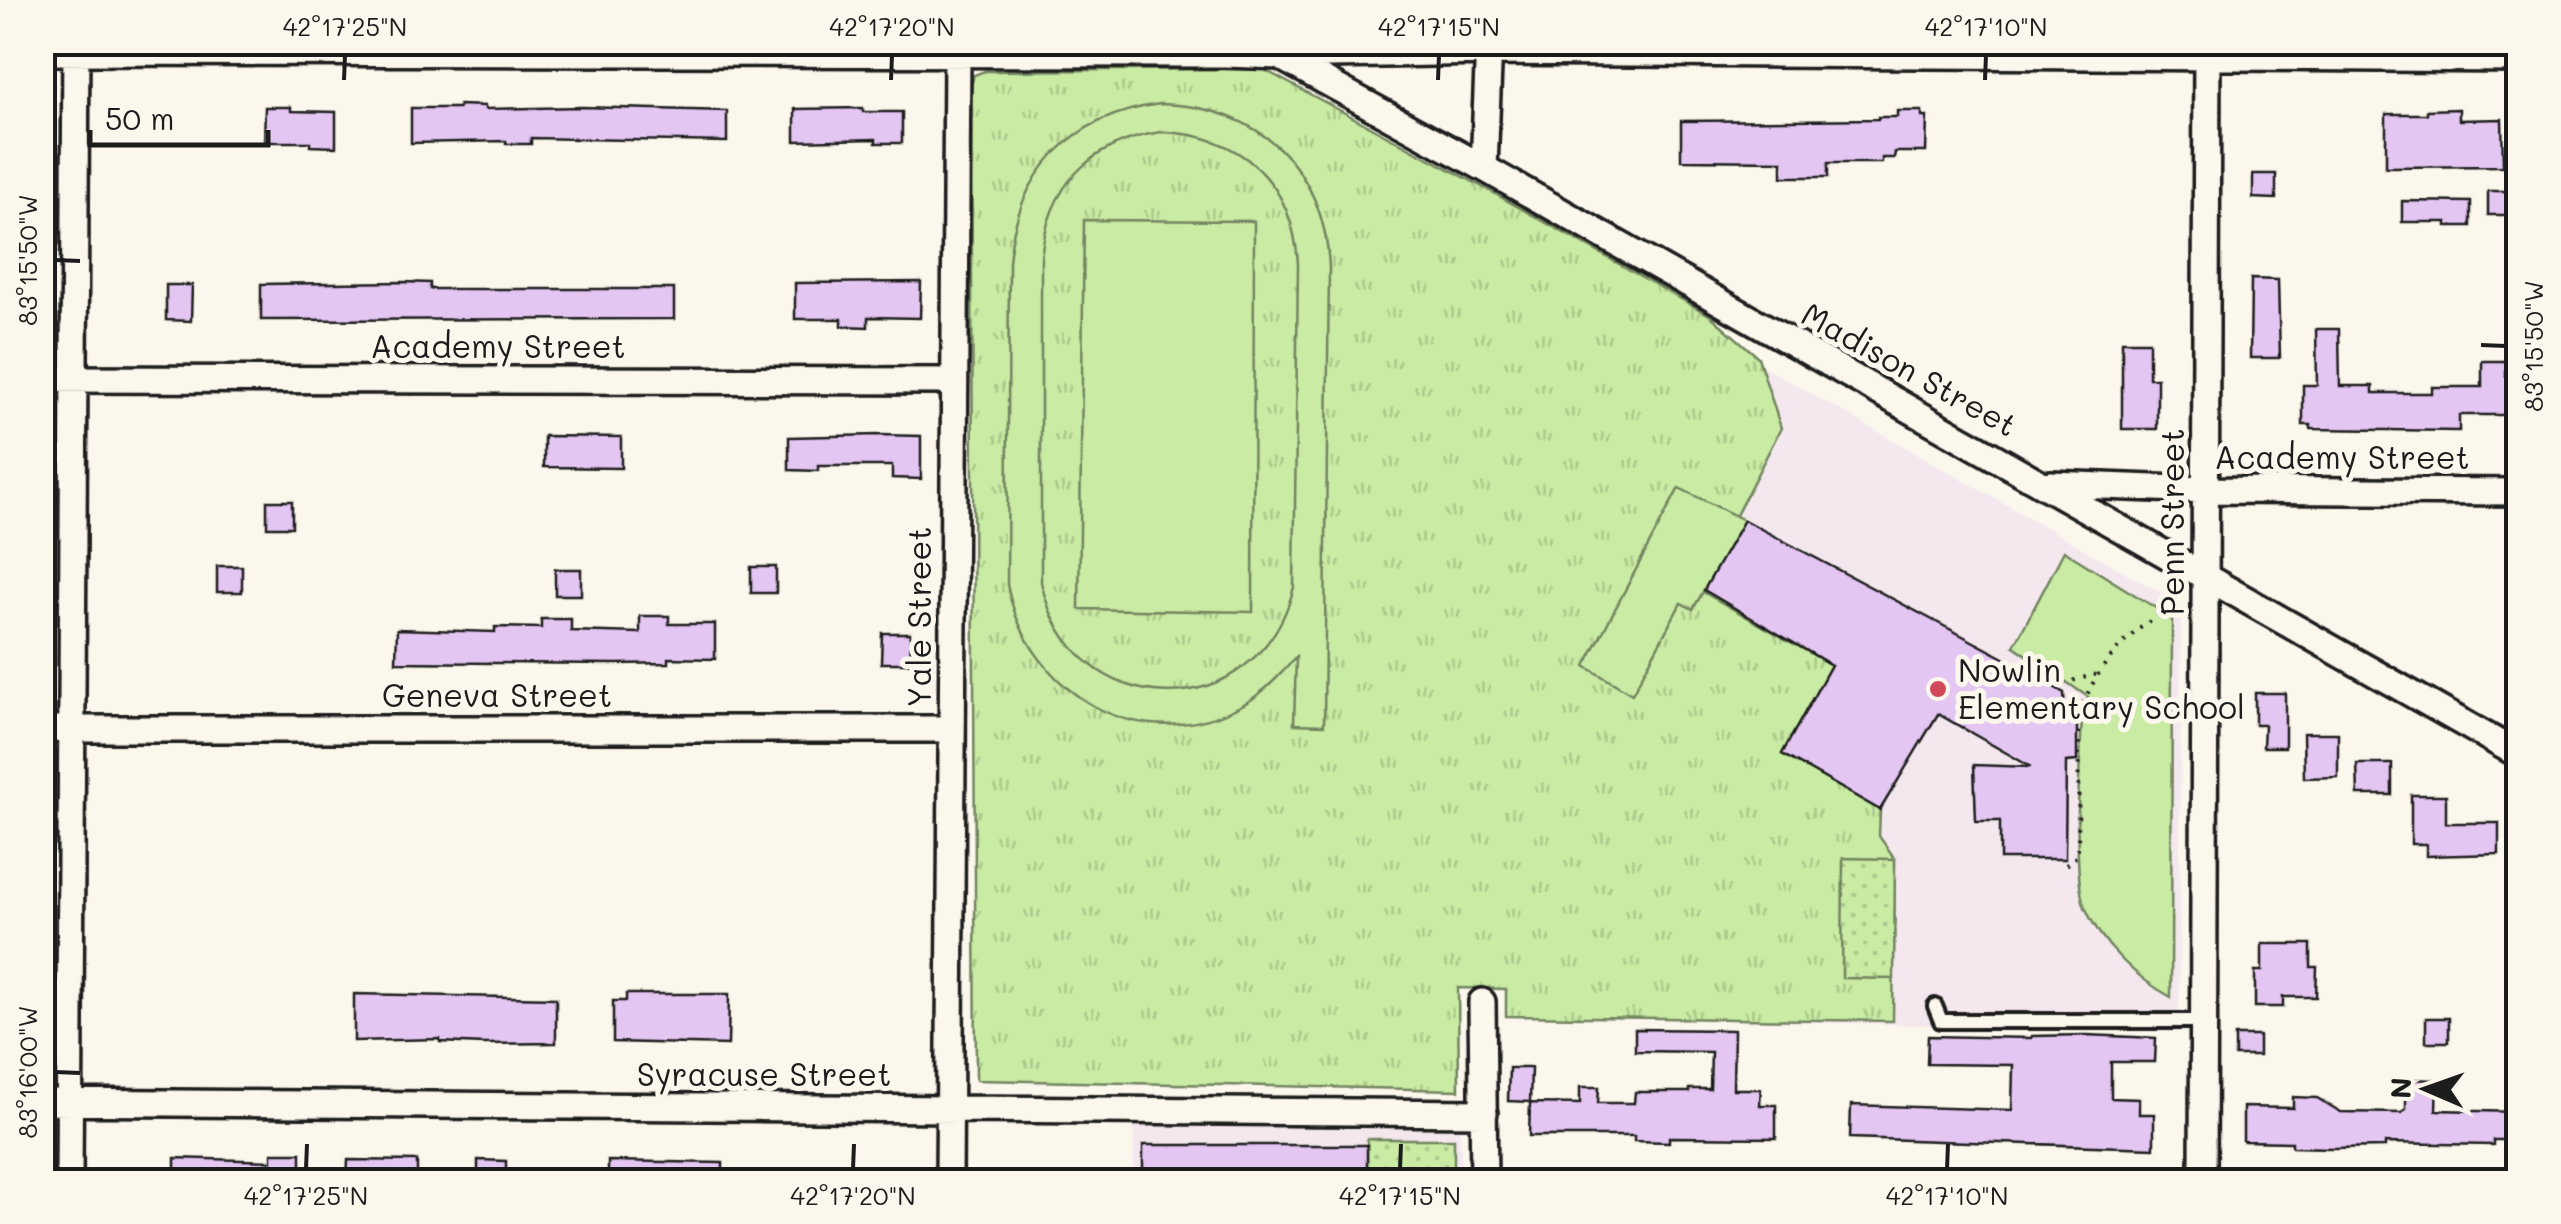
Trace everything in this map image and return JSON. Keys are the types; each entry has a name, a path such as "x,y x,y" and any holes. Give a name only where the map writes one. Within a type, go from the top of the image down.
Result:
{"street":[{"path":"42,52 76,47 957,54 1489,48 2207,50 2518,58"},
{"path":"69,1182 76,47"},
{"path":"1484,168 1489,48"},
{"name":"Madison Street","path":"1275,49 2518,754"},
{"name":"Penn Street","path":"2203,1182 2207,50"},
{"name":"Yale Street","path":"949,1182 957,54"},
{"name":"Academy Street","path":"42,378 954,381"},
{"name":"Academy Street","path":"2046,484 2206,490 2518,492"},
{"name":"Geneva Street","path":"42,729 952,729"},
{"path":"1482,1002 1484,1182"},
{"name":"Syracuse Street","path":"42,1102 1484,1113"}],"lane":[{"path":"1934,1006 1941,1021 2203,1022"}],"path":[{"path":"2066,866 2074,861 2078,848 2079,718 2084,698 2096,674 2128,639 2178,603"},
{"path":"2053,686 2096,674"}],"shaded area":[{"path":"1745,356 2181,604 2179,1032 1573,1016 1577,661"},
{"path":"1134,1125 1460,1129 1461,1181 1133,1182"}],"green space":[{"path":"1263,69 1711,316 1758,357 1781,428 1698,589 1831,665 1782,754 1880,810 1879,836 1895,859 1893,1021 1506,1016 1506,989 1458,988 1459,1090 976,1080 971,86 974,75 985,71"},
{"path":"1160,104 1195,107 1227,116 1280,149 1300,172 1315,200 1325,232 1329,267 1324,725 1294,724 1296,657 1252,699 1205,720 1167,725 1130,720 1095,707 1064,686 1039,658 1019,624 1007,585 1009,262 1014,230 1023,201 1054,154 1100,121","holes":["1161,132 1190,135 1239,153 1258,168 1286,209 1294,235 1298,264 1294,587 1274,634 1243,667 1206,686 1166,692 1125,684 1089,663 1060,629 1041,582 1041,259 1045,233 1063,190 1093,158 1135,138"]},
{"path":"1084,220 1254,221 1253,612 1079,609"},
{"path":"1679,488 1744,520 1693,609 1681,603 1632,694 1585,666"},
{"path":"2064,551 2172,618 2171,997 2121,959 2100,934 2085,907 2078,868 2078,813 2082,712 2088,697 2014,646"},
{"path":"1843,858 1895,859 1894,979 1842,978"},
{"path":"1367,1139 1454,1139 1454,1181 1367,1182"}],"building":[{"path":"459,105 485,109 727,111 727,142 531,138 531,144 411,143 411,108"},
{"path":"265,107 336,112 336,147 310,146 310,142 264,142"},
{"path":"863,108 863,112 902,112 902,143 876,143 876,139 795,141 795,109"},
{"path":"2459,109 2459,120 2502,119 2503,166 2386,167 2386,114"},
{"path":"1897,111 1922,111 1922,117 1927,117 1926,152 1895,152 1894,158 1882,158 1882,163 1828,163 1828,177 1782,177 1782,161 1681,160 1681,121 1878,119 1897,117"},
{"path":"2253,174 2276,174 2276,199 2253,198"},
{"path":"2488,191 2511,191 2511,215 2488,215"},
{"path":"2402,201 2471,202 2471,226 2402,222"},
{"path":"2251,279 2278,280 2280,358 2250,358"},
{"path":"921,282 920,318 868,317 868,327 842,326 842,319 795,319 795,283"},
{"path":"430,283 430,289 674,289 674,319 261,320 261,284"},
{"path":"166,285 192,285 191,321 166,320"},
{"path":"2316,329 2339,329 2340,386 2373,386 2373,393 2432,393 2432,387 2482,387 2482,361 2506,361 2511,389 2518,389 2518,415 2459,415 2459,431 2311,429 2311,425 2303,425 2303,385 2317,385"},
{"path":"2122,341 2149,341 2149,378 2157,378 2157,429 2122,429"},
{"path":"544,436 621,437 621,468 544,467"},
{"path":"921,436 921,479 892,478 892,466 789,470 789,437"},
{"path":"267,501 292,501 292,527 267,527"},
{"name":"Nowlin Elementary School","path":"1744,520 2064,693 2065,719 2077,720 2077,761 2066,762 2065,859 2000,859 2000,821 1976,821 1974,765 2031,767 1938,714 1880,810 1782,754 1831,665 1704,590"},
{"path":"217,566 242,566 242,592 217,592"},
{"path":"751,567 776,567 776,593 751,593"},
{"path":"555,569 581,569 581,595 555,595"},
{"path":"640,616 669,616 669,624 715,624 715,659 669,658 669,663 617,664 396,662 397,629 495,632 495,627 541,628 541,619 571,619 571,631 640,633"},
{"path":"882,633 910,633 911,663 881,663"},
{"path":"2255,693 2285,693 2285,747 2263,747 2264,725 2255,725"},
{"path":"2303,733 2338,733 2338,777 2304,778"},
{"path":"2357,764 2392,764 2392,795 2358,795"},
{"path":"2411,795 2446,795 2446,823 2499,823 2499,854 2426,856 2426,844 2411,844"},
{"path":"2262,944 2311,944 2311,967 2317,967 2316,997 2283,997 2283,1007 2255,1007 2255,971 2262,971"},
{"path":"354,994 556,998 556,1043 354,1041"},
{"path":"626,994 729,994 728,1045 613,1042 613,1001 626,1001"},
{"path":"2426,1018 2449,1018 2449,1042 2426,1042"},
{"path":"1635,1029 1734,1030 1733,1089 1761,1089 1760,1105 1776,1105 1776,1138 1669,1137 1669,1142 1634,1141 1634,1136 1529,1136 1530,1103 1580,1104 1580,1087 1599,1087 1598,1103 1634,1103 1635,1092 1710,1089 1711,1052 1635,1051"},
{"path":"1928,1036 2156,1038 2155,1062 2111,1062 2111,1098 2139,1099 2139,1114 2154,1114 2154,1148 1850,1138 1851,1105 2012,1110 2013,1065 1927,1064"},
{"path":"2235,1036 2259,1036 2259,1056 2235,1056"},
{"path":"1509,1068 1531,1068 1530,1102 1508,1101"},
{"path":"2406,1079 2437,1080 2436,1110 2518,1112 2518,1140 2493,1140 2493,1145 2385,1143 2385,1147 2331,1148 2243,1141 2243,1107 2293,1108 2293,1097 2317,1098 2341,1112 2402,1113 2406,1109"},
{"path":"1143,1145 1367,1145 1367,1182 1143,1182"},
{"path":"272,1153 301,1153 301,1182 175,1182 175,1158 272,1161"},
{"path":"348,1160 417,1161 417,1182 347,1182"},
{"path":"478,1160 506,1161 506,1182 478,1182"},
{"path":"608,1161 723,1163 723,1182 608,1182"}],"place":[{"name":"Nowlin Elementary School","path":"1938,689"}]}
